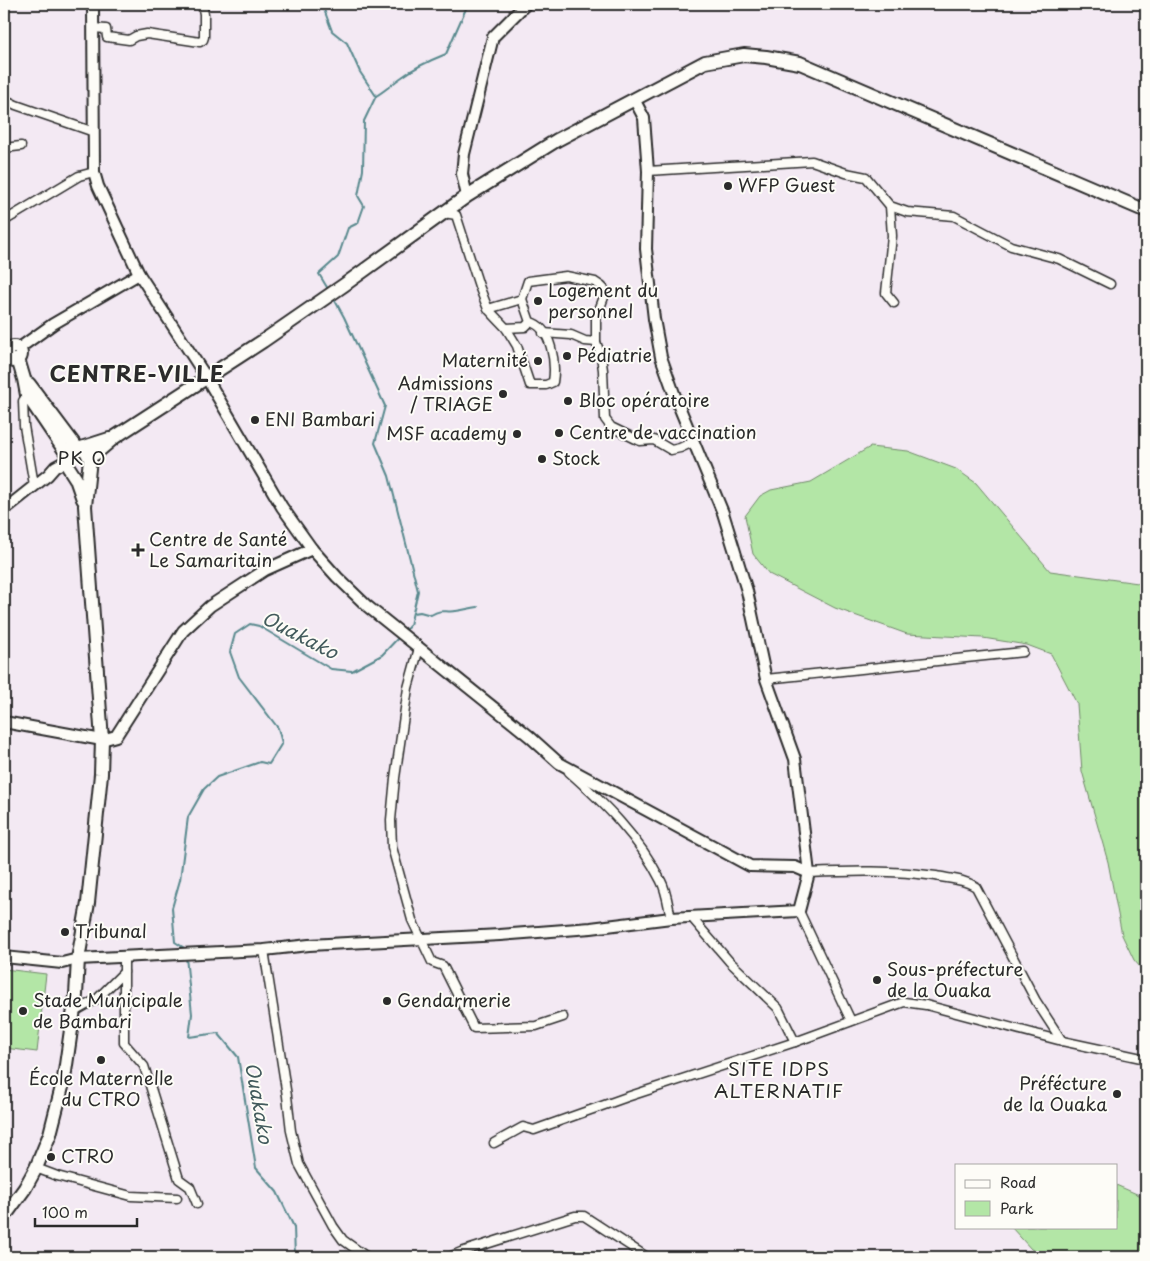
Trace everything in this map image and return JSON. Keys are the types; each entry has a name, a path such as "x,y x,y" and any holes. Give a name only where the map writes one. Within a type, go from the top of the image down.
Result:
{"main road":[{"path":"76,459 115,437 263,341 467,196 557,140 705,62 744,55 800,63 1146,211"},
{"path":"4,1217 25,1188 36,1168 50,1134 64,1079 74,1012 78,959 88,903 101,774 102,740 85,506 76,459 30,393 12,352"}],"street":[{"path":"92,4 94,172 98,186 139,274 206,377 282,507 312,548 337,577 367,606 529,736 600,800 638,842 662,882 672,918"},
{"path":"93,28 106,29 107,37 119,40 129,40 136,36 147,34 200,42 204,37 202,4"},
{"path":"467,196 462,174 464,154 493,38 526,4"},
{"path":"4,99 16,105 94,132"},
{"path":"634,99 644,118 648,171 646,249 654,319 661,357 676,399 723,513 748,591 766,679 795,759 809,873 799,911 851,1021"},
{"path":"4,148 21,146"},
{"path":"648,171 812,161 846,173 866,177 890,206 907,212 954,216 1011,246 1059,259 1110,284"},
{"path":"4,221 79,176 94,172"},
{"path":"890,206 892,236 886,293 894,303"},
{"path":"444,213 456,215 488,309 506,328 517,346 530,385 546,385 553,382 554,353 536,323 530,322"},
{"path":"12,352 53,324 139,274"},
{"path":"530,322 522,299 528,281 566,276 595,282 601,286 604,289 604,297 596,318 596,342 602,363 605,419 611,426 640,440 654,440 671,450 694,442"},
{"path":"488,309 522,299"},
{"path":"506,328 525,328 530,322"},
{"path":"543,333 571,335 585,341 596,342"},
{"path":"30,393 23,401 24,426 34,485"},
{"path":"4,510 48,476 55,467 76,459"},
{"path":"4,722 102,740 116,736 184,632 210,606 264,570 312,548"},
{"path":"419,648 408,688 390,820 392,846 412,920 432,962 443,966 474,1028 536,1026 563,1017"},
{"path":"766,679 1023,652"},
{"path":"559,763 750,866 795,867 809,873 869,870 904,872 966,881 976,887 1036,1001 1062,1041"},
{"path":"4,957 62,963 78,959 124,956 264,950 309,945 500,935 591,928 672,918 799,911"},
{"path":"691,917 729,962 778,1008 795,1042"},
{"path":"264,950 276,1017 291,1131 299,1164 333,1226 343,1240 368,1257"},
{"path":"124,956 124,1043 144,1066 179,1179 190,1187 197,1204"},
{"path":"74,1012 97,999 124,972"},
{"path":"494,1143 523,1127 534,1130 795,1042 904,1002 1062,1041 1146,1059"},
{"path":"36,1168 57,1176 131,1196 177,1198"},
{"path":"450,1257 575,1216 584,1216 647,1257"}],"green space":[{"path":"870,447 908,451 956,469 976,483 1050,571 1138,583 1146,587 1146,974 1134,960 1122,935 1108,862 1082,771 1077,704 1051,654 1027,645 983,638 907,634 835,608 769,574 753,554 745,516 760,496 771,490 811,482"},
{"name":"Stade Municipale de Bambari","path":"4,969 46,974 37,1052 4,1048"},
{"path":"1118,1186 1146,1198 1146,1257 1047,1257 1031,1249 1012,1228 1118,1228"}],"waterway":[{"name":"Ouakako","path":"322,4 332,31 347,43 360,72 376,96 364,121 363,170 358,196 364,206 358,223 348,228 338,257 319,274 328,289"},
{"path":"376,96 412,70 446,54 468,4"},
{"path":"618,4 625,7 634,4"},
{"name":"Ouakako","path":"333,297 385,406 375,443 389,476 418,591 410,625 404,632"},
{"path":"413,613 420,612 431,615 441,611 478,607"},
{"name":"Ouakako","path":"186,949 175,942 172,908 180,880 188,817 204,789 217,777 260,762 269,764 282,743 278,728 239,677 230,652 235,634 250,624 259,626 331,669 352,671 382,655 399,637"},
{"name":"Ouakako","path":"186,957 192,1014 189,1037 218,1033 238,1057 256,1168 277,1192 294,1227 295,1257"}],"place":[{"name":"WFP Guest","path":"728,186"},
{"name":"Logement du personnel","path":"538,301"},
{"name":"Pédiatrie","path":"567,356"},
{"name":"Maternité","path":"538,361"},
{"name":"Admissions / TRIAGE","path":"503,394"},
{"name":"Bloc opératoire","path":"568,401"},
{"name":"ENI Bambari","path":"255,420"},
{"name":"Centre de vaccination","path":"559,433"},
{"name":"MSF academy","path":"517,434"},
{"name":"Stock","path":"542,459"},
{"name":"Centre de Santé Le Samaritain","path":"138,550"},
{"name":"Tribunal","path":"65,932"},
{"name":"Sous-préfecture de la Ouaka","path":"877,980"},
{"name":"Gendarmerie","path":"387,1001"},
{"name":"Stade Municipale de Bambari","path":"23,1011"},
{"name":"École Maternelle du CTRO","path":"101,1060"},
{"name":"Préfécture de la Ouaka","path":"1117,1094"},
{"name":"CTRO","path":"51,1157"}],"district":[{"name":"CENTRE-VILLE","path":"137,374"},
{"name":"PK 0","path":"82,458"},
{"name":"SITE IDPS ALTERNATIF","path":"779,1080"}]}
